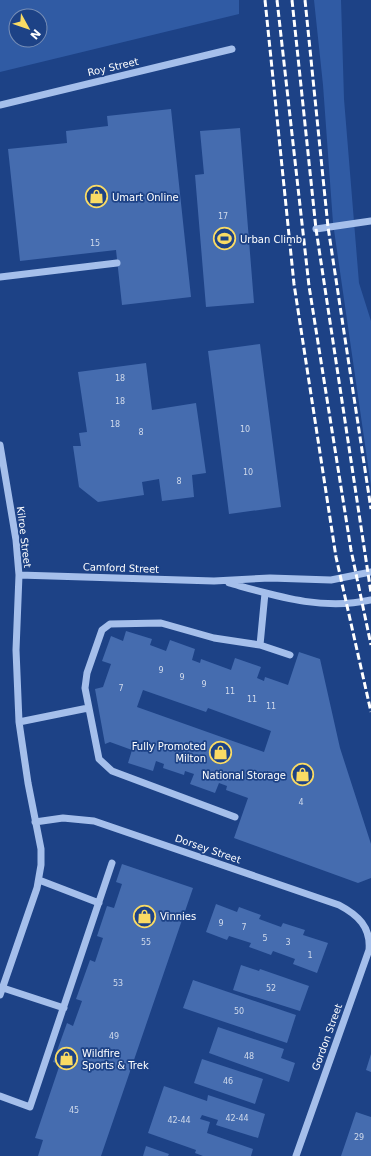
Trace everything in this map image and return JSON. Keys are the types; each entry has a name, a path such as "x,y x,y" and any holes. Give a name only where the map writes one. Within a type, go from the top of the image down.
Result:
{"street":[{"name":"Roy Street","path":"0,105 232,49"},
{"path":"316,229 371,221"},
{"path":"0,277 117,263"},
{"name":"Kilroe Street","path":"0,445 16,540 19,575 16,650 19,722 40,849 39,880 0,995"},
{"name":"Camford Street","path":"19,575 224,581 270,578 331,580 371,572"},
{"name":"Camford Street","path":"224,581 289,599 343,605 371,600"},
{"path":"260,645 265,593"},
{"path":"235,818 106,768 99,759 88,708 85,688 87,673 102,630 110,624 161,623 214,638 260,645 290,655"},
{"path":"19,722 88,708"},
{"name":"Dorsey Street","path":"35,822 63,818 94,821 339,905 359,917 366,925"},
{"path":"0,1096 30,1107 112,863"},
{"path":"39,880 99,903"},
{"name":"Gordon Street","path":"296,1156 369,950 371,942 366,925"},
{"path":"3,988 64,1008"}],"shaded area":[{"path":"0,0 239,0 239,14 0,72"},
{"path":"314,0 341,0 344,99 359,283 371,321 371,486 333,223 323,85"}],"building":[{"name":"Umart Online","path":"171,109 191,297 122,305 116,250 20,261 8,149 67,143 66,131 108,126 107,116"},
{"name":"Urban Climb","path":"240,128 254,303 206,307 195,175 204,174 200,131"},
{"path":"260,344 281,507 229,514 208,351"},
{"path":"146,363 152,410 196,403 206,473 192,475 194,497 162,501 159,479 142,482 144,495 98,502 79,487 73,446 81,446 79,433 87,432 78,372"},
{"path":"126,631 152,639 150,645 166,651 170,640 195,649 192,660 200,663 201,659 231,670 235,658 261,667 257,678 264,681 265,677 288,685 299,652 320,659 340,748 371,844 371,878 358,883 234,838 248,798 226,790 227,786 219,783 215,793 190,784 194,774 185,771 184,775 163,768 164,764 156,761 153,771 128,763 132,750 110,742 105,744 95,689 103,687 111,664 102,661 111,636 123,641","holes":["143,690 206,712 208,708 271,731 264,752 137,707"]},
{"path":"122,864 193,888 101,1156 38,1156 43,1140 35,1138 60,1064 53,1062 67,1023 73,1026 82,1001 76,999 90,960 95,962 103,938 97,936 107,906 114,908 122,884 116,882"},
{"path":"216,904 237,912 239,907 261,915 259,919 281,927 283,923 305,930 303,935 328,943 317,973 293,964 295,959 273,951 271,955 249,947 251,943 229,936 227,940 206,932"},
{"path":"241,965 259,971 260,969 309,986 300,1011 233,990"},
{"path":"193,980 296,1015 287,1043 183,1008"},
{"path":"218,1027 284,1049 281,1058 295,1063 289,1082 209,1053"},
{"path":"371,1054 371,1072 366,1070"},
{"path":"202,1059 263,1079 255,1104 194,1083"},
{"path":"164,1086 207,1101 208,1095 265,1114 258,1138 216,1125 218,1120 202,1115 200,1119 210,1122 207,1133 253,1149 251,1156 203,1156 195,1153 196,1150 148,1133"},
{"path":"356,1112 371,1117 371,1156 341,1156"},
{"path":"146,1146 169,1154 168,1156 143,1156"}],"railway":[{"path":"265,0 294,284 336,557 371,712"},
{"path":"277,0 309,286 351,550 371,645"},
{"path":"292,0 316,229 371,593"},
{"path":"305,0 328,227 371,509"}],"place":[{"name":"Umart Online","path":"96,197"},
{"name":"Urban Climb","path":"225,239"},
{"name":"Fully Promoted Milton","path":"221,752"},
{"name":"National Storage","path":"302,775"},
{"name":"Vinnies","path":"144,916"},
{"name":"Wildfire Sports & Trek","path":"67,1059"}]}
